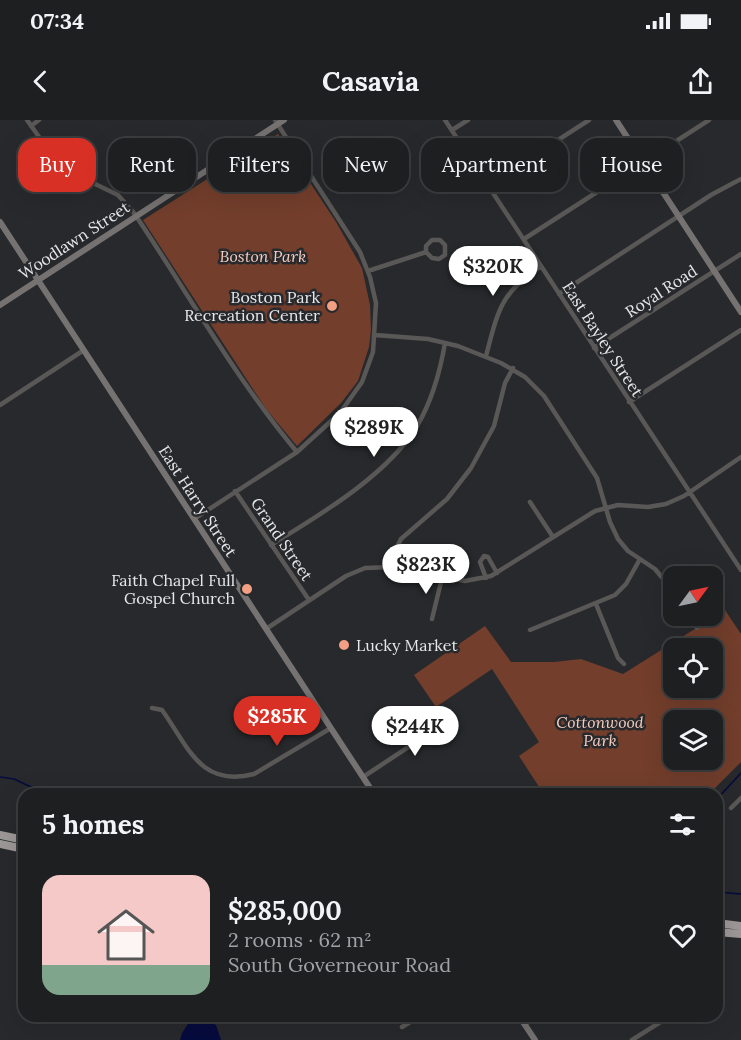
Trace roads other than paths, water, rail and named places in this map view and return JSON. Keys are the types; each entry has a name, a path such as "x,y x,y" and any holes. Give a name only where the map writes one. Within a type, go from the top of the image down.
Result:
{"highway":[{"path":"0,835 18,839"},
{"path":"0,844 18,848"},
{"path":"723,924 741,926"},
{"path":"723,932 741,934"}],"main road":[{"name":"Woodlawn Street","path":"0,304 276,122 284,120"},
{"path":"616,120 628,138"},
{"path":"663,192 741,312"},
{"name":"East Harry Street","path":"0,222 370,788"},
{"path":"525,1024 535,1040"}],"street":[{"path":"27,120 64,169 118,195 136,216 249,390 276,428 297,452"},
{"path":"31,126 39,120"},
{"name":"East Bayley Street","path":"445,120 457,138"},
{"path":"452,130 468,120"},
{"path":"561,138 589,120"},
{"path":"681,138 709,120"},
{"path":"194,519 297,452 340,413 362,382 372,351 376,303 368,271 360,252 276,122"},
{"path":"559,294 679,216 741,179"},
{"name":"East Bayley Street","path":"493,192 741,570"},
{"path":"524,239 597,192"},
{"path":"432,240 440,240 446,245 445,255 440,259 432,258 426,252 426,246 432,240"},
{"path":"368,271 426,252"},
{"name":"Royal Road","path":"594,348 741,254"},
{"path":"486,356 498,313 508,293 519,281 541,266"},
{"path":"629,402 741,330"},
{"path":"375,335 428,339 486,356 513,368 535,386 552,408 597,478 610,522 618,539 628,551 656,569 663,578"},
{"path":"271,546 363,484 405,442 416,429 428,406 445,343"},
{"path":"0,405 84,350"},
{"path":"392,567 401,539 447,499 471,468 494,426 505,383 513,368"},
{"path":"266,629 359,570 392,567 465,581 486,578 589,513 618,505 654,506 672,502 740,459"},
{"name":"Grand Street","path":"236,491 309,600"},
{"path":"530,502 554,537"},
{"path":"486,578 480,562 482,557 488,556 497,573"},
{"path":"530,630 609,598 621,589 640,559"},
{"path":"432,619 442,578"},
{"path":"596,604 618,658 624,664"},
{"path":"152,708 162,710 202,767 225,777 254,774 330,728"},
{"path":"363,777 454,717"},
{"path":"731,808 741,798"},
{"path":"402,1027 410,1022"},
{"path":"525,1024 528,1022"},
{"path":"632,1040 660,1022"}],"waterway":[{"path":"723,792 741,773"},
{"path":"0,777 14,779 33,788"},
{"path":"723,892 741,894"}],"place":[{"name":"Boston Park Recreation Center","path":"332,306"},
{"name":"Faith Chapel Full Gospel Church","path":"247,589"},
{"name":"Lucky Market","path":"344,645"}],"park label":[{"name":"Boston Park","path":"263,256"},
{"name":"Cottonwood Park","path":"600,731"}]}
